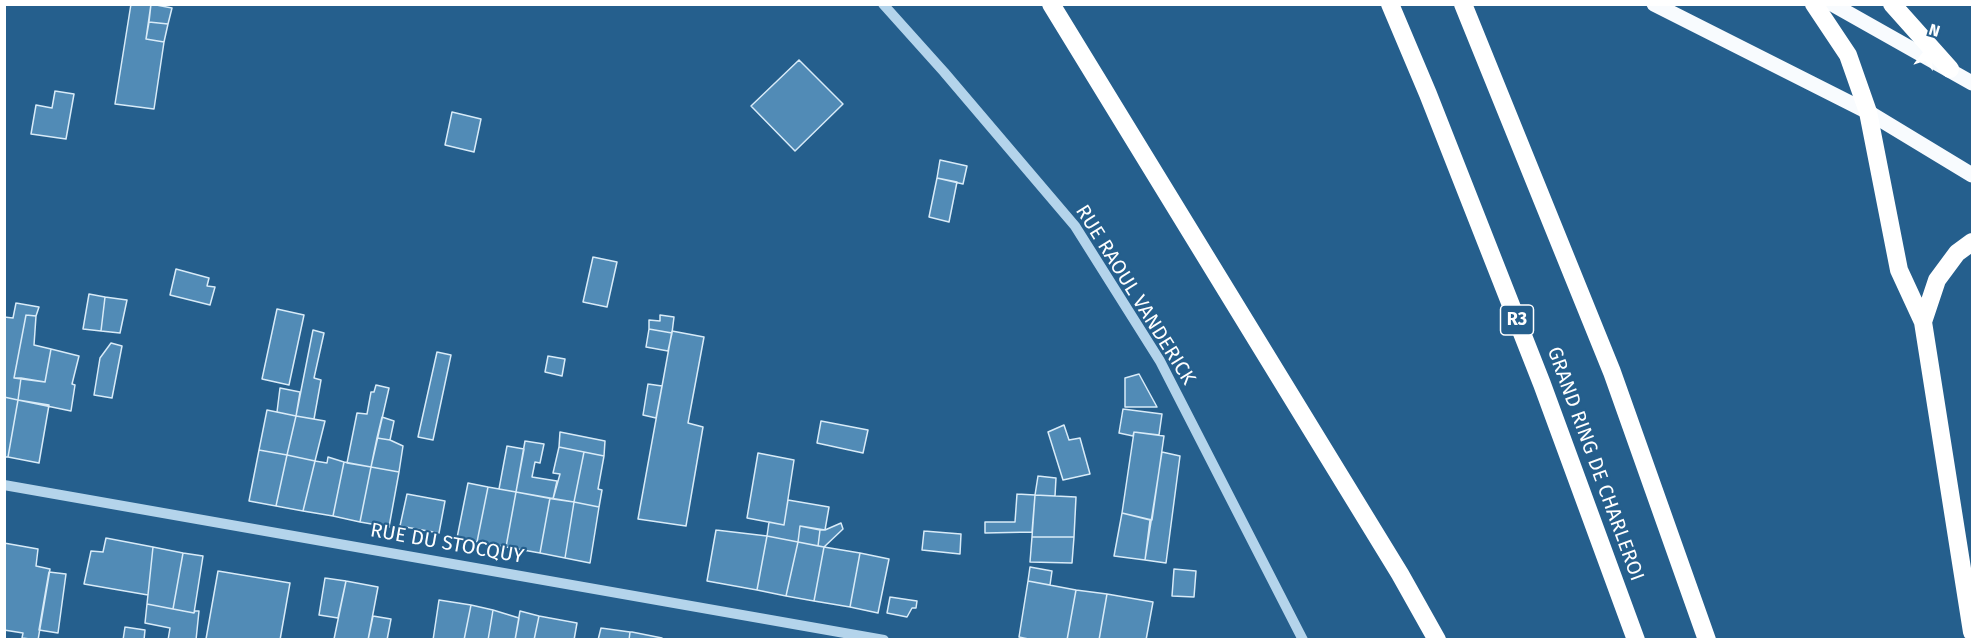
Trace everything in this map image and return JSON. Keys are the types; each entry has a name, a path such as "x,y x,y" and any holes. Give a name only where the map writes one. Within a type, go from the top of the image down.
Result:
{"highway":[{"path":"1051,4 1394,564 1437,639"},
{"name":"GRAND RING DE CHARLEROI","path":"1390,4 1428,94 1542,384 1636,639"},
{"path":"1463,4 1612,372 1707,639"},
{"path":"1814,4 1848,55 1868,112 1899,270 1923,322 1972,632"},
{"path":"1892,4 1950,69"},
{"path":"1923,322 1937,280 1956,253 1972,242"}],"main road":[{"path":"1654,4 1868,112 1972,175"},
{"path":"1832,4 1972,83"}],"street":[{"name":"RUE RAOUL VANDERICK","path":"883,4 944,72 1074,226 1160,361 1303,639"},
{"name":"RUE DU STOCQUY","path":"4,485 884,639"}],"building":[{"path":"131,4 151,4 146,39 164,42 154,109 115,104"},
{"path":"151,4 172,8 168,24 149,22"},
{"path":"149,22 168,24 164,42 146,39"},
{"path":"799,60 843,104 795,151 751,106"},
{"path":"55,91 74,94 66,139 31,134 36,105 52,108"},
{"path":"452,112 481,119 474,152 445,145"},
{"path":"940,160 967,166 963,184 937,178"},
{"path":"937,178 957,182 949,222 929,217"},
{"path":"593,257 617,262 607,307 583,302"},
{"path":"176,269 209,278 207,286 215,287 210,305 170,295"},
{"path":"89,294 105,297 101,331 83,329"},
{"path":"105,297 127,300 120,333 101,331"},
{"path":"16,303 39,307 36,316 26,315 14,378 21,378 18,400 4,397 4,317 13,318"},
{"path":"277,309 304,315 289,385 262,379"},
{"path":"26,315 36,316 34,345 51,349 45,382 14,378"},
{"path":"660,315 674,317 672,333 649,329 649,320 660,321"},
{"path":"649,329 672,333 668,351 646,347"},
{"path":"313,330 324,333 314,378 321,380 314,419 296,416"},
{"path":"672,331 704,337 688,423 703,427 686,526 638,519"},
{"path":"111,343 122,346 112,398 94,395 100,358"},
{"path":"51,349 79,356 72,384 75,385 71,411 18,400 21,378 45,382"},
{"path":"437,352 451,355 433,440 418,437"},
{"path":"548,356 565,359 562,376 545,372"},
{"path":"1139,374 1157,407 1125,407 1125,378"},
{"path":"648,384 662,386 656,418 643,415"},
{"path":"376,385 389,388 371,467 347,463 357,413 367,414 371,392 374,392"},
{"path":"280,388 300,392 296,416 277,412"},
{"path":"4,397 18,400 8,457 4,457"},
{"path":"18,400 49,405 39,463 8,457"},
{"path":"1123,409 1162,414 1159,435 1134,432 1133,436 1119,433"},
{"path":"267,410 296,416 287,455 259,450"},
{"path":"296,416 325,421 315,461 287,455"},
{"path":"382,417 394,421 390,440 377,438"},
{"path":"821,421 868,430 863,453 817,443"},
{"path":"1064,425 1069,440 1080,438 1090,474 1063,480 1048,432"},
{"path":"560,432 605,441 604,456 559,447"},
{"path":"1134,432 1164,436 1152,520 1122,513"},
{"path":"377,438 390,440 403,446 399,472 371,467"},
{"path":"525,441 544,444 540,463 535,462 532,477 557,481 553,499 516,492"},
{"path":"507,446 524,449 516,492 499,489"},
{"path":"559,447 584,452 574,502 553,499 560,474 553,473"},
{"path":"259,450 287,455 276,506 249,501"},
{"path":"584,452 604,456 598,489 602,490 599,507 574,502"},
{"path":"1162,452 1180,456 1166,563 1145,560"},
{"path":"758,453 794,460 784,525 747,518"},
{"path":"287,455 315,461 303,511 276,506"},
{"path":"328,457 344,462 333,516 303,511 315,461 327,463"},
{"path":"344,462 371,467 360,522 333,516"},
{"path":"371,467 399,472 389,527 360,522"},
{"path":"1038,476 1056,478 1055,496 1035,495"},
{"path":"468,483 488,487 477,542 457,538"},
{"path":"488,487 516,492 506,547 477,542"},
{"path":"516,492 550,498 540,553 506,547"},
{"path":"407,494 445,501 439,533 400,526"},
{"path":"1017,494 1035,495 1032,532 985,533 985,522 1015,522"},
{"path":"1035,495 1076,497 1074,537 1032,537"},
{"path":"550,498 574,502 565,558 540,553"},
{"path":"788,500 829,507 825,530 800,526 798,542 767,536 769,522 784,525"},
{"path":"574,502 599,507 590,563 565,558"},
{"path":"1122,513 1150,520 1145,560 1114,556"},
{"path":"841,523 843,529 824,547 818,546 820,530"},
{"path":"800,526 820,530 818,546 798,542"},
{"path":"716,530 767,536 757,590 707,581"},
{"path":"924,531 961,534 960,554 922,550"},
{"path":"767,536 798,542 786,596 757,590"},
{"path":"1032,537 1074,537 1072,563 1030,562"},
{"path":"106,538 153,547 148,595 84,584 91,551 103,552"},
{"path":"798,542 824,547 814,601 786,596"},
{"path":"4,543 38,549 36,566 50,569 38,640 22,638 23,633 4,630"},
{"path":"153,547 183,553 173,609 147,604"},
{"path":"824,547 860,553 850,607 814,601"},
{"path":"183,553 203,556 194,613 173,609"},
{"path":"860,553 889,559 878,613 850,607"},
{"path":"1030,567 1052,571 1050,585 1028,581"},
{"path":"1174,569 1196,571 1194,597 1172,596"},
{"path":"218,571 290,583 280,640 206,639"},
{"path":"49,572 66,574 58,633 39,630"},
{"path":"325,578 346,581 338,618 319,615"},
{"path":"346,581 378,587 368,640 334,639"},
{"path":"1028,581 1076,590 1067,640 1033,640 1019,637"},
{"path":"1076,590 1107,594 1099,640 1067,640"},
{"path":"1107,594 1153,602 1146,640 1099,640"},
{"path":"890,597 917,601 916,608 912,608 907,617 887,613"},
{"path":"439,600 471,605 464,640 433,640"},
{"path":"147,604 194,613 199,611 196,640 168,640 170,628 145,623"},
{"path":"471,605 493,610 488,640 464,640"},
{"path":"493,610 519,618 515,640 488,640"},
{"path":"520,611 539,616 534,640 515,640"},
{"path":"373,616 391,619 387,640 368,640"},
{"path":"539,616 577,623 574,640 534,640"},
{"path":"125,627 145,630 144,640 123,640"},
{"path":"601,628 630,632 629,640 598,640"},
{"path":"630,632 662,638 662,640 629,640"}]}
